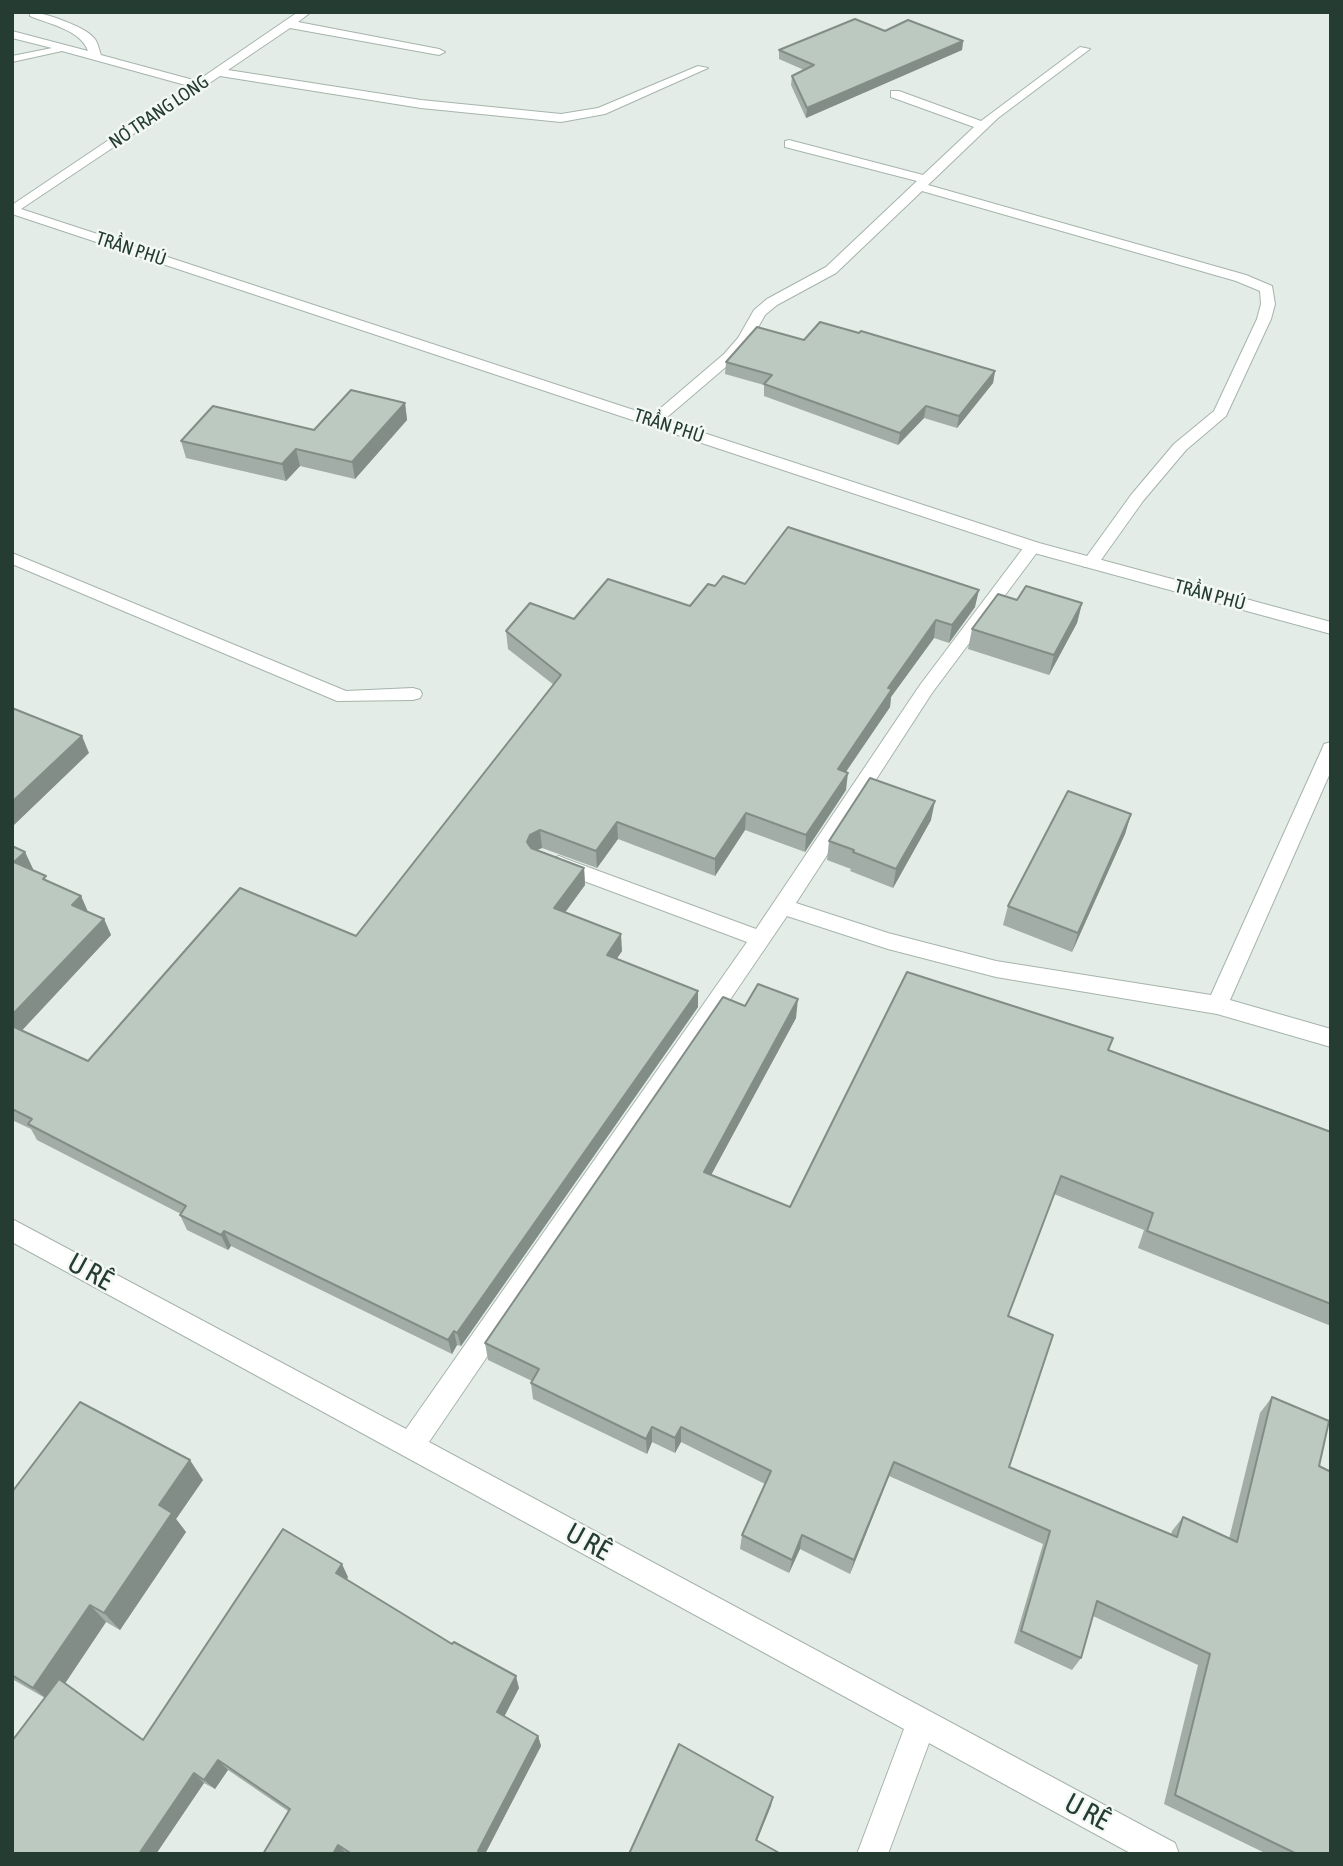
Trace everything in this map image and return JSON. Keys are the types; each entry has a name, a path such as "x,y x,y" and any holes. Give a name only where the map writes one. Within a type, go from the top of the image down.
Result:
{"street":[{"name":"NƠ TRANG LONG","path":"12,211 306,12"},
{"path":"34,14 80,33 90,40 96,57"},
{"path":"289,24 439,52"},
{"path":"12,34 199,85"},
{"path":"654,421 729,357 765,307 831,270 983,126 1035,83 1084,49"},
{"path":"12,59 42,52 75,51"},
{"path":"218,72 421,104 561,118 601,111 702,68"},
{"path":"895,94 983,126"},
{"path":"789,144 1241,278 1267,289 1268,304 1264,319 1221,412 1180,447 1137,498 1090,563"},
{"name":"TRẦN PHÚ","path":"12,211 1033,547 1331,628"},
{"path":"410,1446 783,907 926,689 1033,547"},
{"path":"12,558 344,697 413,695"},
{"path":"1217,1006 1331,749"},
{"path":"541,858 761,939"},
{"path":"783,907 888,941 996,969 1217,1006 1331,1038"},
{"name":"U RÊ","path":"12,1230 1164,1854"},
{"path":"872,1854 921,1724"}],"building":[{"path":"855,19 885,31 908,20 963,41 807,108 792,76 814,65 779,50"},
{"path":"820,322 859,333 861,331 995,371 959,416 926,406 900,433 764,384 772,375 726,362 757,327 804,340"},
{"path":"351,390 405,403 352,462 296,449 282,464 181,441 213,406 314,430"},
{"path":"788,527 979,590 952,625 936,620 888,688 892,689 838,769 848,773 806,835 746,813 715,859 617,822 596,851 540,830 530,835 527,842 531,848 584,868 554,908 621,934 607,955 698,991 457,1333 454,1331 448,1340 224,1231 221,1235 180,1215 186,1206 28,1124 32,1119 12,1109 12,1026 88,1061 240,888 356,936 561,675 506,631 530,603 574,619 608,579 690,606 708,584 715,586 723,576 745,584"},
{"path":"1026,586 1082,603 1054,655 972,629 998,594 1017,600"},
{"path":"12,708 82,736 12,802"},
{"path":"870,778 935,801 896,869 829,841"},
{"path":"1068,791 1131,814 1078,933 1008,906"},
{"path":"12,846 25,852 14,862 81,896 72,905 104,919 12,1015"},
{"path":"907,972 1113,1038 1108,1050 1331,1132 1331,1304 1147,1231 1153,1213 1061,1176 1008,1316 1053,1335 1009,1467 1177,1537 1183,1517 1237,1542 1272,1397 1329,1421 1319,1466 1331,1472 1331,1854 1297,1854 1175,1795 1210,1654 1097,1601 1081,1658 1021,1631 1050,1531 894,1462 854,1560 802,1535 792,1560 742,1535 771,1471 681,1427 675,1438 652,1427 646,1439 531,1383 539,1369 485,1343 723,997 745,1006 758,984 798,999 704,1172 790,1207"},
{"path":"80,1402 190,1460 159,1505 172,1513 104,1613 90,1605 33,1688 12,1675 12,1492"},
{"path":"283,1529 342,1564 336,1573 452,1644 454,1642 516,1676 497,1712 538,1736 478,1851 482,1854 352,1854 338,1845 333,1854 263,1854 290,1809 218,1760 204,1780 194,1773 139,1854 12,1854 12,1741 59,1679 143,1740"},
{"path":"679,1744 773,1797 756,1840 781,1854 629,1854"}]}
